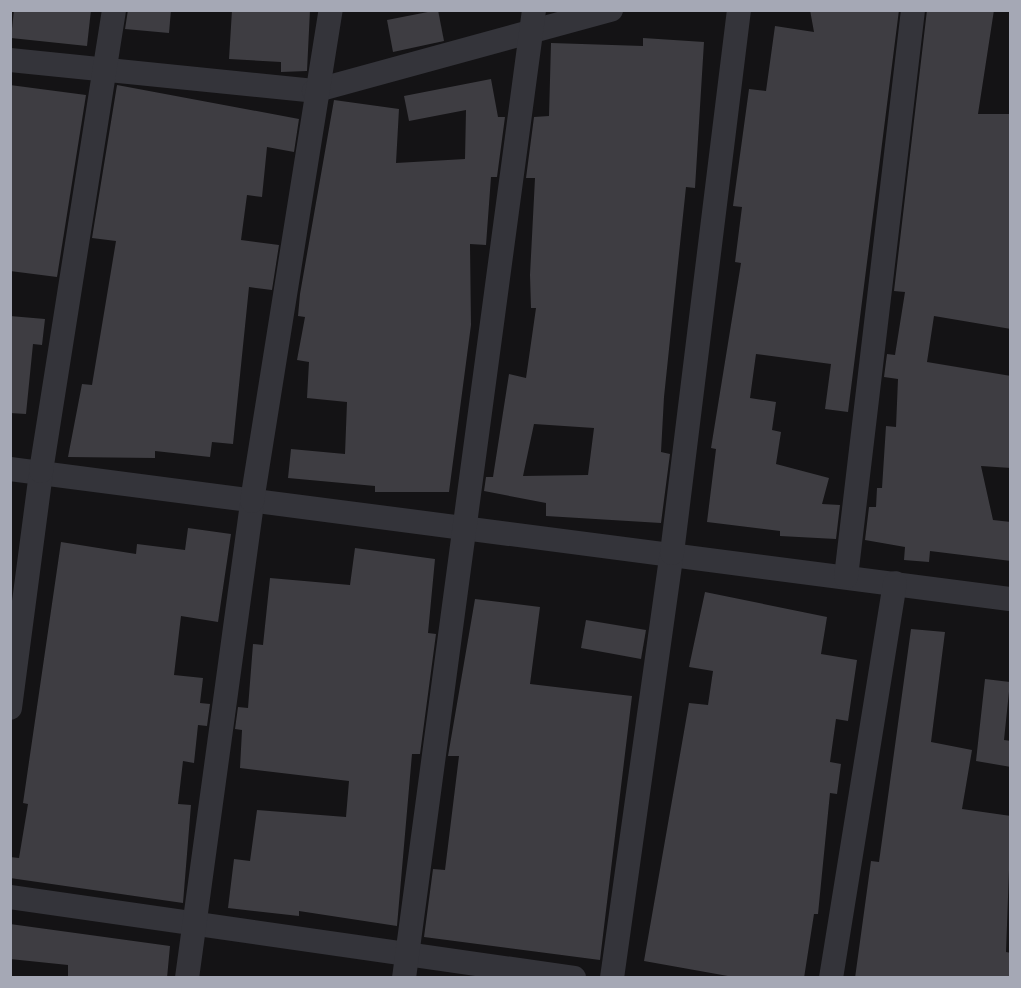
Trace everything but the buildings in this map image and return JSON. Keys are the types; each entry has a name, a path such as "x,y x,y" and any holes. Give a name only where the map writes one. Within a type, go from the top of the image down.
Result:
{"street":[{"path":"10,708 41,471 114,10"},
{"path":"187,978 252,501 314,91 331,10"},
{"path":"10,60 106,72 314,91 533,21 611,10"},
{"path":"612,978 672,553 739,10"},
{"path":"846,577 913,10"},
{"path":"404,978 468,530 533,21"},
{"path":"10,470 41,471 468,530 672,553 1011,599"},
{"path":"831,978 896,584"},
{"path":"10,897 195,926 574,978"}]}
